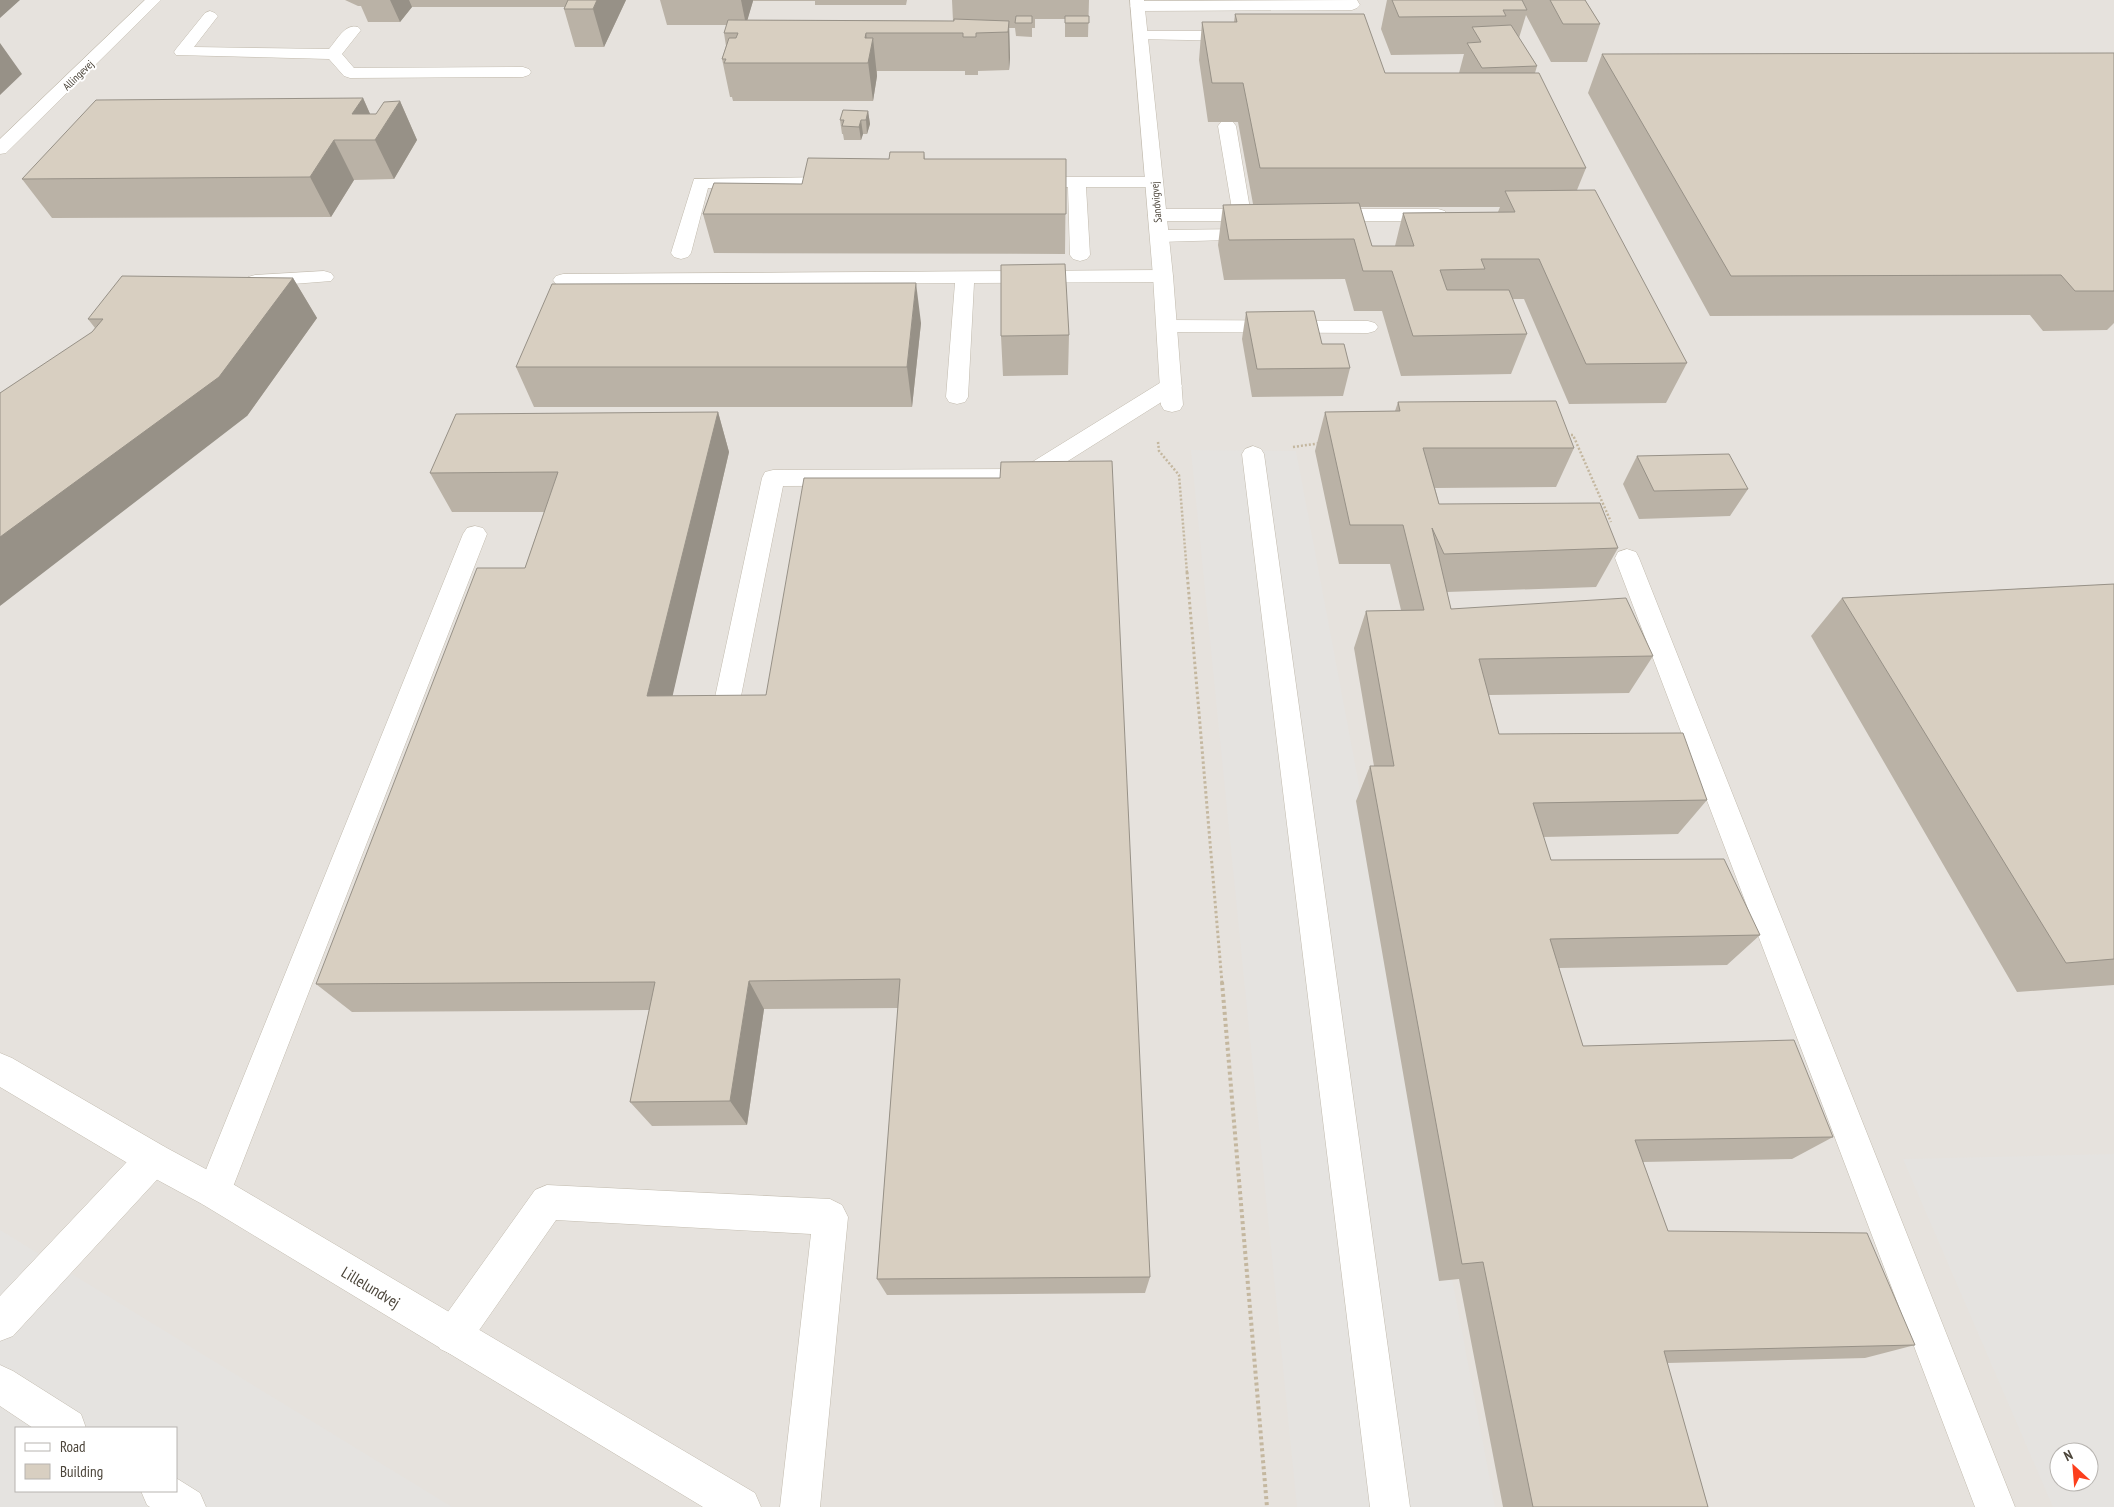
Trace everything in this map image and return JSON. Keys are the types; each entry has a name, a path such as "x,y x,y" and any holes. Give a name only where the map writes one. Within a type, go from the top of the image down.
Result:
{"street":[{"name":"Allingevej","path":"3,144 154,0"},
{"path":"1138,3 1352,5 1350,0"},
{"name":"Sandvigvej","path":"1138,3 1172,396"},
{"path":"210,16 182,52 333,54 350,73 524,72"},
{"path":"333,54 352,30"},
{"path":"1141,36 1256,36"},
{"path":"1227,126 1242,215"},
{"path":"681,252 700,183 859,182"},
{"path":"1008,182 1154,182"},
{"path":"1077,182 1080,256"},
{"path":"1157,215 1271,215"},
{"path":"1310,215 1456,215"},
{"path":"1159,236 1277,235"},
{"path":"563,280 1163,276"},
{"path":"240,282 324,277"},
{"path":"956,397 965,277"},
{"path":"1167,326 1368,327"},
{"path":"724,716 773,478 1025,477 1172,396"},
{"path":"1253,454 1390,1507"},
{"path":"214,1192 475,534"},
{"path":"1627,558 1994,1507"},
{"name":"Lillelundvej","path":"0,1069 153,1159 214,1192 741,1507"},
{"path":"0,1323 153,1159"},
{"path":"453,1336 547,1202 830,1218 800,1507"},
{"path":"0,1384 65,1427"},
{"path":"163,1492 186,1507"}],"path":[{"path":"1172,396 1156,416 1159,451 1179,475 1267,1507"},
{"path":"1563,435 1573,435 1627,558"},
{"path":"1253,454 1327,442"}],"shaded area":[{"path":"0,0 2114,0 2114,1507 0,1507"},
{"path":"1191,450 1296,451 1495,1507 1297,1507"},
{"path":"2114,1154 2114,1507 2053,1507 1903,1159"},
{"path":"0,1230 452,1507 0,1507"}],"building":[{"path":"568,0 597,0 593,9 564,9"},
{"path":"1392,0 1522,0 1527,10 1503,10 1506,16 1399,17"},
{"path":"1550,0 1585,0 1600,24 1563,24"},
{"path":"1235,14 1364,14 1385,73 1539,73 1586,168 1260,168 1243,83 1212,83 1202,22 1237,22"},
{"path":"1016,16 1032,16 1032,23 1015,23"},
{"path":"1065,16 1089,16 1089,23 1065,23"},
{"path":"954,19 1009,21 1008,32 976,33 976,37 963,37 963,33 866,33 865,38 873,38 868,63 724,63 726,59 722,59 729,38 736,38 738,33 724,33 728,20 954,21"},
{"path":"1511,25 1537,66 1482,68 1467,43 1481,42 1472,27"},
{"path":"2114,53 2114,291 2075,291 2061,275 1731,276 1602,54"},
{"path":"363,98 352,114 376,114 384,102 400,101 375,140 334,140 310,177 22,179 96,100"},
{"path":"843,110 868,111 866,120 861,120 859,127 842,126 844,120 840,120"},
{"path":"890,152 924,152 924,159 1066,159 1066,214 703,214 714,183 802,184 808,158 889,159"},
{"path":"1595,190 1687,363 1586,364 1539,259 1481,259 1485,269 1440,270 1447,290 1509,290 1527,334 1413,336 1392,271 1363,271 1354,239 1229,240 1223,205 1359,203 1372,246 1414,246 1403,213 1515,212 1505,191"},
{"path":"1065,264 1069,335 1001,336 1001,265"},
{"path":"122,276 293,278 219,377 0,537 0,393 92,332 103,319 88,319"},
{"path":"916,283 907,367 516,367 552,284"},
{"path":"1314,311 1322,344 1344,344 1350,368 1257,369 1246,312"},
{"path":"1556,401 1574,448 1423,448 1439,504 1600,503 1618,548 1444,554 1432,528 1451,609 1626,598 1653,656 1479,659 1499,734 1683,733 1707,800 1533,803 1551,860 1724,859 1760,935 1550,939 1583,1046 1794,1040 1833,1137 1635,1140 1668,1231 1867,1233 1915,1345 1664,1351 1708,1507 1533,1507 1483,1262 1462,1264 1370,766 1394,766 1366,611 1424,610 1403,525 1350,525 1325,412 1400,411 1398,402"},
{"path":"718,412 647,696 766,695 804,478 1000,478 1001,462 1112,461 1150,1277 877,1279 900,979 749,981 730,1101 630,1102 655,982 316,984 477,568 525,568 558,472 430,473 456,414"},
{"path":"1729,454 1748,489 1654,491 1637,456"},
{"path":"2114,584 2114,959 2066,963 1842,598"}]}
